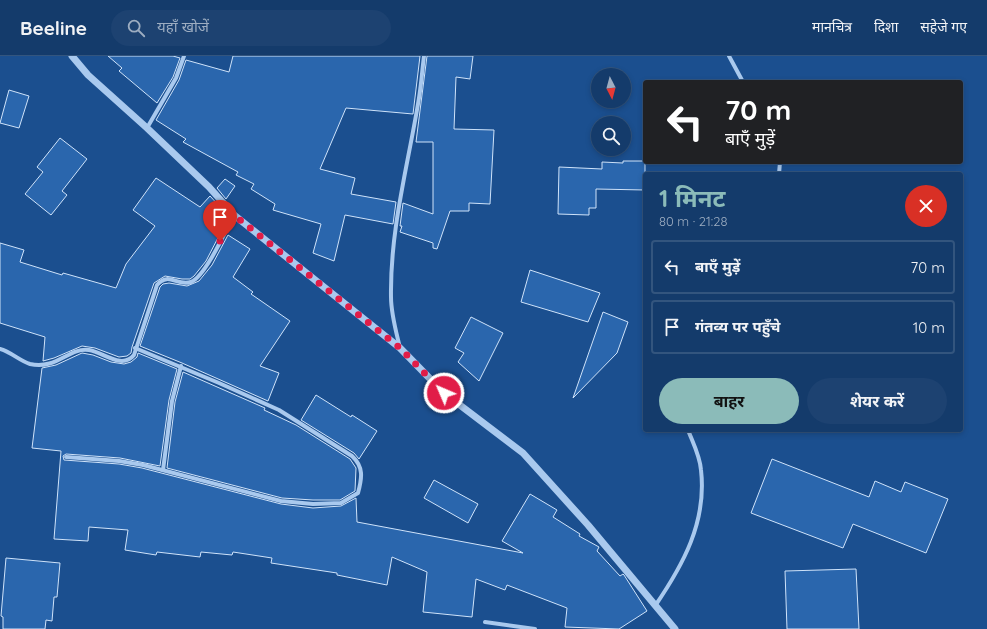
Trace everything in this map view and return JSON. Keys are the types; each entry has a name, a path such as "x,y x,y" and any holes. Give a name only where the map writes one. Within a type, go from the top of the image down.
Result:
{"street":[{"path":"72,56 88,75 209,187 234,215 400,348 444,393 524,453 588,525 675,629"},
{"path":"147,128 176,78 184,56"},
{"path":"400,348 394,321 391,297 393,244 399,202 418,102 424,56"},
{"path":"729,56 742,80"},
{"path":"0,349 30,364 44,365 60,360 74,351 88,350 124,362 130,360 134,355 135,348 157,285 163,280 167,279 184,283 196,279 206,266 234,215"},
{"path":"66,457 119,461 163,470 281,501 313,504 342,503 358,493 362,477 358,461 352,456 279,410 181,366 135,348"},
{"path":"163,470 172,401 181,366"},
{"path":"655,606 681,566 694,533 700,509 702,492 701,469 697,451 689,432"},
{"path":"485,622 535,629"}],"building":[{"path":"108,56 173,56 180,58 173,77 157,103 119,71 122,68"},
{"path":"233,56 420,56 413,114 346,108 320,169 355,178 351,194 396,202 393,224 345,215 334,261 313,253 321,224 273,210 275,204 251,189 254,184 236,175 238,172 183,142 186,139 156,120 179,80 186,60 229,72"},
{"path":"427,56 473,56 470,79 456,77 454,129 494,130 490,204 469,203 469,211 450,211 437,249 433,248 433,243 400,232 402,226 400,226 403,203 433,214 433,142 416,142"},
{"path":"9,90 29,96 19,128 0,123"},
{"path":"60,138 87,159 62,191 67,195 51,215 25,194 43,172 37,167"},
{"path":"623,161 643,161 643,164 645,164 645,172 643,172 643,190 596,189 596,208 589,208 589,215 558,214 559,167 602,169 602,162 623,163"},
{"path":"156,178 200,207 210,196 221,208 209,225 221,232 206,261 190,279 165,276 154,283 131,353 127,356 119,357 95,348 82,346 43,361 45,337 0,323 0,243 24,250 20,262 62,275 63,273 116,288 126,264 155,226 133,210"},
{"path":"225,179 235,186 226,199 217,188"},
{"path":"228,235 250,249 233,277 253,292 251,294 290,321 260,366 279,373 268,401 140,346 160,287 163,284 169,283 187,286 199,281 212,265"},
{"path":"530,270 600,293 588,322 521,302"},
{"path":"603,312 628,322 617,353 573,398"},
{"path":"471,317 503,333 479,381 458,362 464,353 455,348"},
{"path":"82,353 93,355 111,362 124,364 131,362 137,357 138,353 177,369 169,400 160,466 120,458 66,454 63,456 64,460 119,464 142,468 281,504 313,508 341,506 356,498 357,522 523,553 502,541 530,494 557,510 553,517 580,534 579,536 599,547 597,551 620,576 623,574 624,575 647,611 619,629 565,627 567,608 507,585 505,590 476,579 472,617 423,612 427,572 392,557 387,585 337,575 337,573 271,563 272,558 233,552 232,555 201,552 200,557 157,552 156,555 125,550 128,530 89,527 88,541 54,539 61,451 32,448 42,368 56,365"},
{"path":"183,372 265,408 264,410 296,425 350,459 356,468 355,491 340,500 282,498 167,468 175,402"},
{"path":"316,395 377,431 359,459 354,453 301,420"},
{"path":"772,459 869,497 875,481 901,492 905,482 948,499 926,553 853,524 843,548 751,513"},
{"path":"434,480 478,504 468,523 424,498"},
{"path":"6,558 60,563 57,597 54,597 52,621 46,620 45,629 3,629 3,617 1,616"},
{"path":"856,569 859,629 787,629 785,571"}],"route":[{"path":"220,241 234,215 400,348 444,393"}]}
